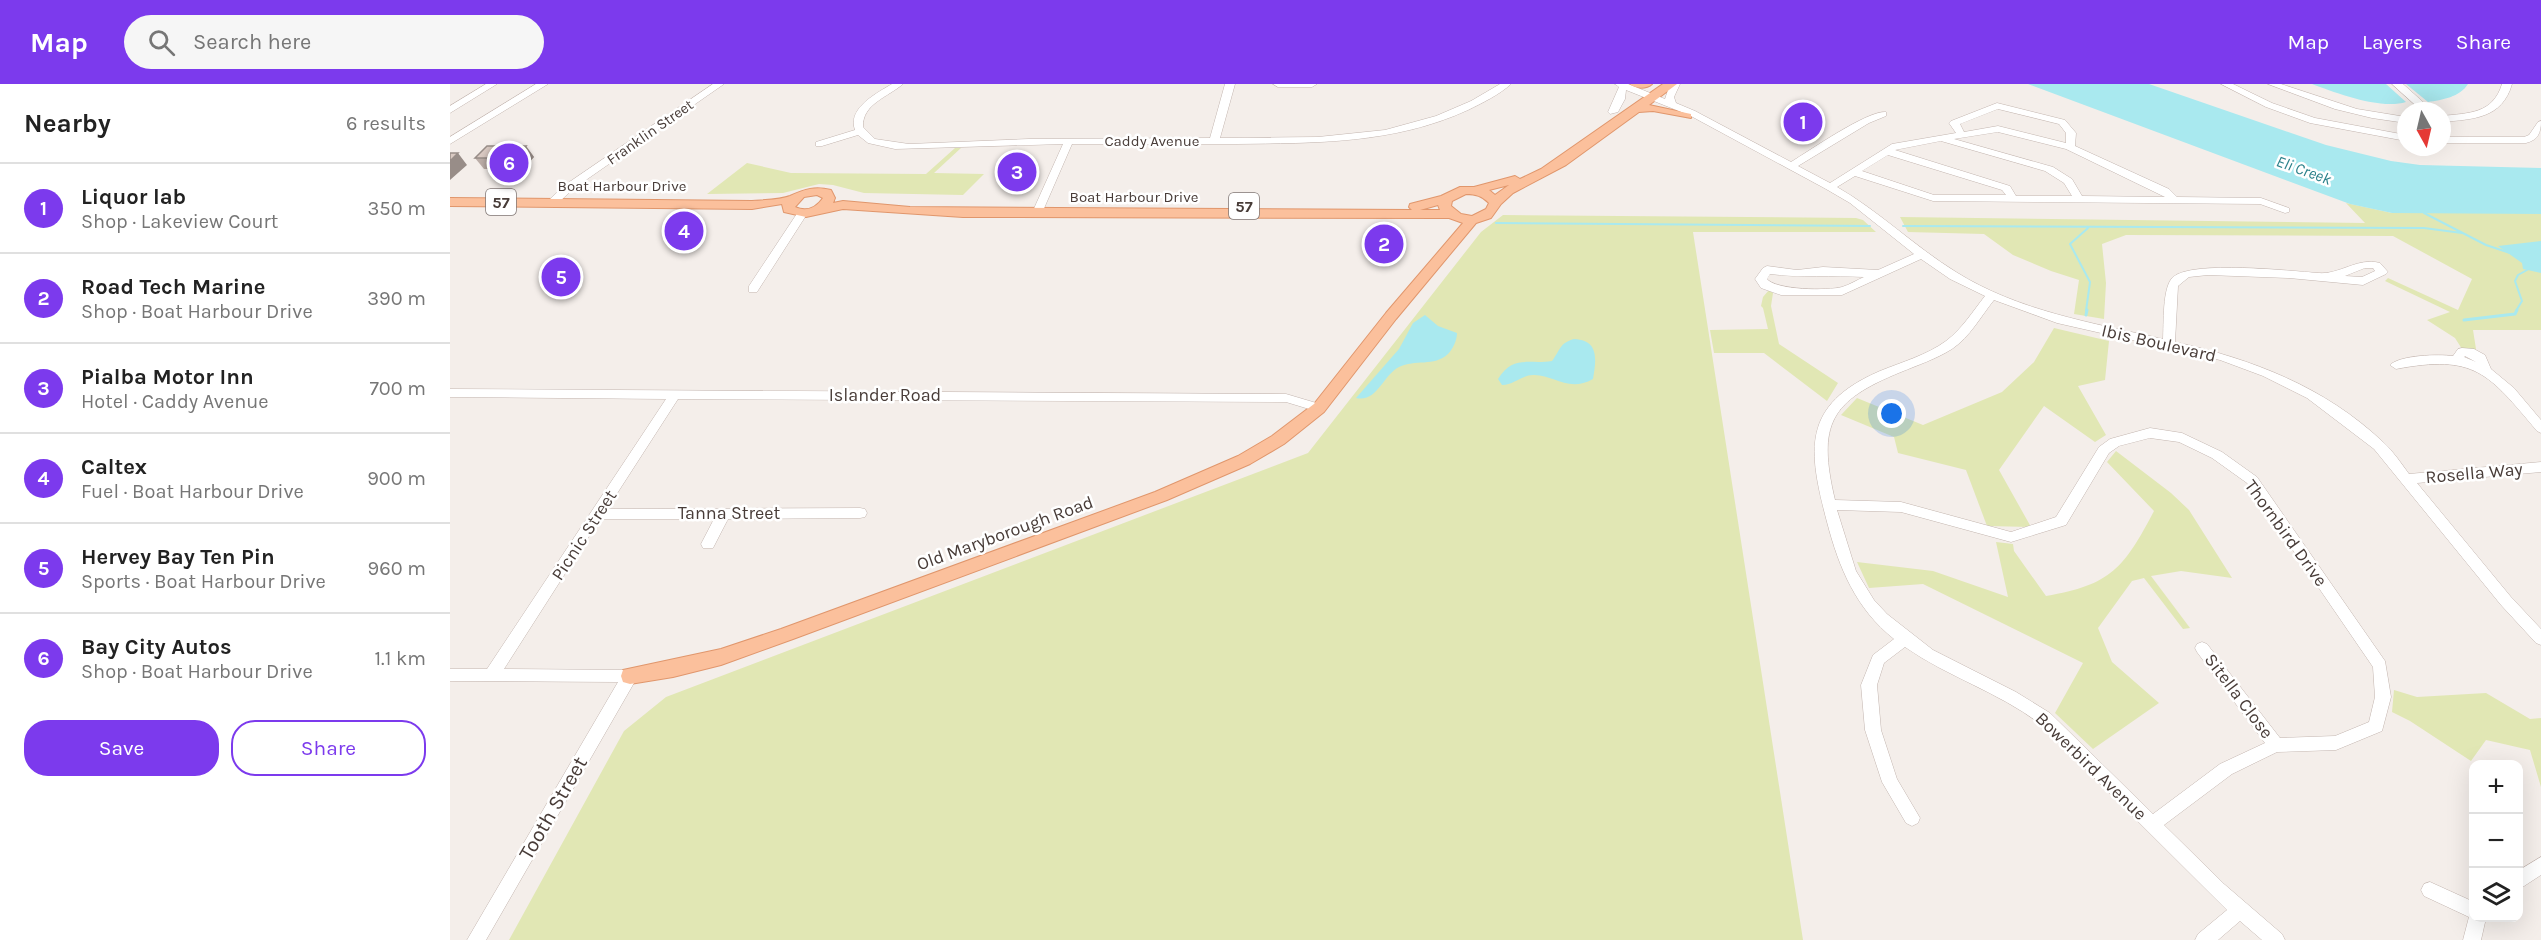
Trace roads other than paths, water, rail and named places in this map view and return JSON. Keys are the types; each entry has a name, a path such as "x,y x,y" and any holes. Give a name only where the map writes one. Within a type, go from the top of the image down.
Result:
{"main road":[{"name":"57","path":"1446,199 1452,194 1527,176 1655,84"},
{"name":"57","path":"1448,214 1460,219 1472,220 1486,217 1494,210 1502,194 1542,176 1636,109 1644,92 1673,84"},
{"path":"1636,109 1653,108 1687,116"},
{"path":"1475,190 1490,195 1496,203"},
{"name":"57","path":"795,208 813,191 827,194"},
{"name":"Boat Harbour Drive","path":"827,194 839,198 879,201 1039,209 1448,214"},
{"path":"820,208 829,201 827,194"},
{"name":"Boat Harbour Drive","path":"820,208 843,205 910,211 1330,206 1398,209 1417,207 1446,199"},
{"path":"1446,199 1444,207 1448,214"},
{"name":"Boat Harbour Drive","path":"450,202 795,208"},
{"path":"512,210 553,202 559,207 592,211"},
{"name":"Boat Harbour Drive","path":"450,210 592,211 795,208"},
{"name":"57","path":"795,208 820,208"},
{"name":"Old Maryborough Road","path":"630,676 673,669 732,653 1161,496 1244,460 1278,440 1318,408 1391,316 1472,220"}],"street":[{"path":"453,106 492,84"},
{"path":"450,141 543,84"},
{"name":"Franklin Street","path":"553,202 569,187 719,84"},
{"path":"819,144 860,131 857,123 860,112 898,84"},
{"path":"1214,142 1230,84"},
{"path":"1278,84 1312,84"},
{"name":"Caddy Avenue","path":"860,131 874,143 890,146 1069,141 1288,141 1365,136 1395,131 1447,116 1506,84"},
{"path":"1608,84 1644,92"},
{"path":"1672,104 1669,97 1673,84"},
{"path":"2226,84 2269,105 2313,122 2397,136"},
{"path":"2273,84 2319,103 2397,119"},
{"path":"2397,84 2418,102"},
{"path":"2451,120 2479,116 2498,105 2507,84"},
{"path":"1613,112 1620,99 1620,86"},
{"name":"Ibis Boulevard","path":"1644,92 1716,126 1830,187 1854,201 1922,255 1954,276 1992,295 2057,319 2234,361 2267,373 2311,395 2379,446 2506,601 2541,639"},
{"name":"Ibis Boulevard","path":"1644,92 1687,116 1716,126"},
{"path":"1961,134 1954,123 1996,106 2061,122 2070,128 2073,135 2070,147"},
{"path":"1791,166 1866,121 1883,114"},
{"path":"2451,140 2526,140 2532,137 2541,124"},
{"path":"1830,187 1895,146 1998,129 2070,147 2165,191 2174,200"},
{"path":"2451,130 2462,141"},
{"path":"1941,138 2049,169 2068,181 2079,199"},
{"path":"1039,209 1069,141"},
{"path":"1886,151 2006,188 2013,199"},
{"path":"1854,172 1933,198 2261,201 2285,210"},
{"path":"753,289 795,208"},
{"path":"1878,274 1823,271 1797,274 1774,269 1763,273 1761,279 1765,285 1782,291 1842,291 1922,255"},
{"path":"2169,345 2172,285 2186,274 2208,272 2332,277"},
{"name":"Bowerbird Avenue","path":"1992,295 1951,344 1922,360 1856,386 1832,409 1820,440 1822,468 1830,505 1850,573 1868,604 1904,640 1946,665 2015,697 2054,725 2239,911 2276,940"},
{"path":"2396,365 2417,360 2456,360 2485,369 2505,385 2541,428"},
{"name":"Islander Road","path":"450,393 1286,398 1318,408"},
{"name":"Picnic Street","path":"492,674 599,514 675,394"},
{"name":"Thornbird Drive","path":"1830,505 1901,507 2011,537 2061,521 2104,450 2115,442 2150,433 2182,438 2217,455 2252,480 2380,666 2383,696 2376,726 2336,743 2276,745 2226,769 2151,825"},
{"name":"Rosella Way","path":"2407,479 2541,467"},
{"path":"708,544 724,513"},
{"name":"Tanna Street","path":"599,514 860,513"},
{"path":"1904,640 1878,659 1869,685 1873,730 1890,782 1912,818"},
{"name":"Sitella Close","path":"2202,648 2276,745"},
{"name":"Old Maryborough Road","path":"450,675 630,676"},
{"name":"Tooth Street","path":"476,940 630,676"},
{"path":"2523,878 2541,865"},
{"path":"2430,890 2469,909"},
{"path":"2204,940 2239,911"},
{"path":"2472,940 2475,922"}],"water":[{"path":"2028,84 2149,84 2326,145 2391,161 2420,165 2541,168 2541,214 2392,213 2350,204"},
{"path":"2312,84 2386,84 2406,102 2384,104 2346,96"},
{"path":"2406,84 2468,84 2456,95 2428,102"},
{"path":"2541,241 2541,273 2523,269 2522,263 2498,246"},
{"path":"1425,315 1438,326 1457,333 1450,352 1443,358 1431,362 1411,363 1399,367 1375,392 1363,398 1356,398 1399,349 1413,323"},
{"path":"1574,339 1582,340 1592,347 1595,359 1593,379 1584,383 1568,384 1533,375 1502,385 1498,379 1504,371 1516,363 1552,361 1563,345"}],"waterway":[{"name":"Eli Creek","path":"2424,213 2486,245 2510,253"},
{"path":"1496,223 1870,226"},
{"path":"1903,226 2424,228 2462,233"},
{"path":"2086,311 2090,282 2070,244 2088,228"},
{"path":"2516,311 2522,301 2515,281 2518,275 2527,270"},
{"path":"2086,315 2087,310"},
{"path":"2464,320 2515,314 2517,310"}],"place":[{"name":"Liquor lab","path":"1803,122"},
{"name":"Bay City Autos","path":"509,163"},
{"name":"Pialba Motor Inn","path":"1017,172"},
{"name":"Caltex","path":"684,231"},
{"name":"Road Tech Marine","path":"1384,244"},
{"name":"Hervey Bay Ten Pin","path":"561,277"}]}
